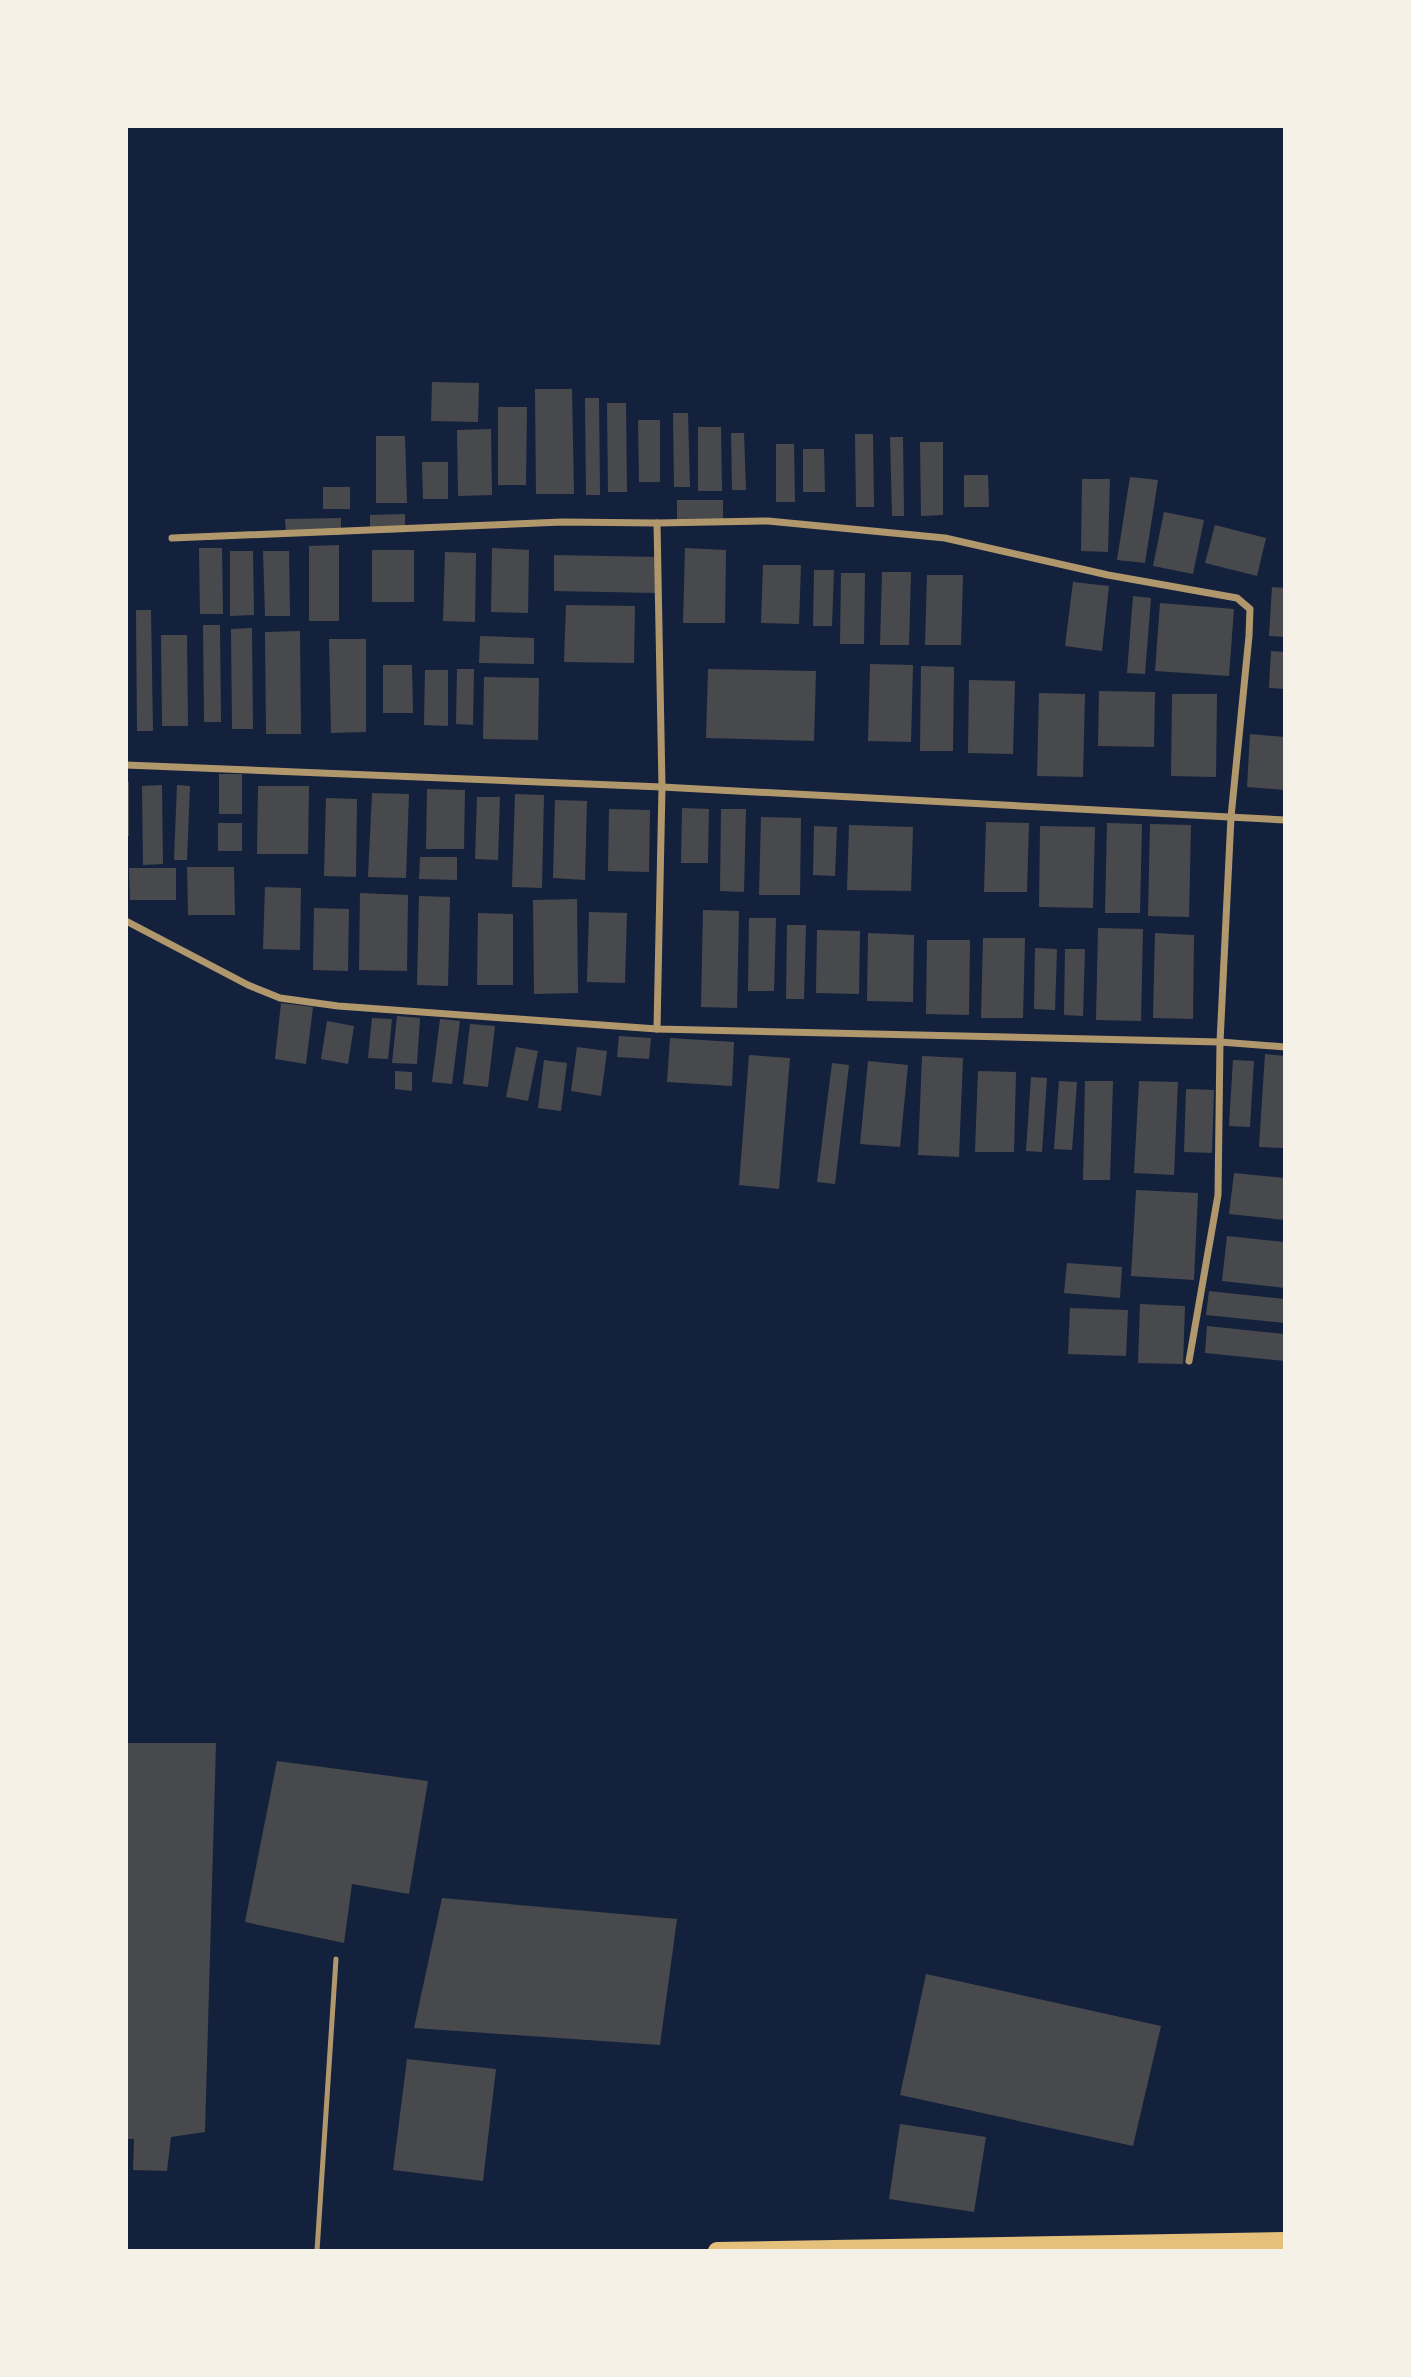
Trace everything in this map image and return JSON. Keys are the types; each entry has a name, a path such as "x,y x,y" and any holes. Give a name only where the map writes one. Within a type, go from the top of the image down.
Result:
{"main road":[{"path":"717,2251 1184,2247 1285,2241"}],"street":[{"path":"172,538 562,522 768,521 945,538 1108,575 1237,598 1250,609 1231,817 1220,1042 1218,1195 1189,1361"},
{"path":"657,523 662,787 657,1030"},
{"path":"126,765 662,787 1285,820"},
{"path":"126,920 248,985 280,998 338,1006 657,1030 1220,1042 1285,1046"}],"lane":[{"path":"317,2251 336,1959"}],"building":[{"path":"432,382 479,383 478,422 431,421"},
{"path":"535,389 572,389 574,494 536,494"},
{"path":"585,398 599,398 600,495 586,495"},
{"path":"607,403 626,403 627,492 608,492"},
{"path":"498,407 527,407 526,485 498,485"},
{"path":"673,413 688,413 690,487 674,487"},
{"path":"638,420 660,420 660,482 639,482"},
{"path":"698,427 721,427 722,491 698,491"},
{"path":"491,429 492,495 458,496 457,430"},
{"path":"731,433 744,433 746,490 732,490"},
{"path":"855,434 873,434 874,507 856,507"},
{"path":"376,436 405,436 407,503 376,503"},
{"path":"890,437 903,437 904,516 892,516"},
{"path":"920,442 943,442 943,515 921,516"},
{"path":"776,444 794,444 795,502 776,502"},
{"path":"803,449 824,449 825,492 803,492"},
{"path":"422,462 448,462 448,499 423,499"},
{"path":"964,475 988,475 989,507 964,507"},
{"path":"1130,477 1158,480 1145,563 1117,560"},
{"path":"1082,479 1110,479 1108,552 1081,551"},
{"path":"323,487 350,487 350,509 323,509"},
{"path":"677,500 723,500 723,519 677,520"},
{"path":"1164,512 1204,520 1193,574 1153,566"},
{"path":"405,514 405,532 370,533 370,515"},
{"path":"341,518 341,535 286,535 285,519"},
{"path":"1215,525 1266,538 1257,576 1205,563"},
{"path":"339,545 339,621 309,621 309,546"},
{"path":"199,548 222,548 223,614 200,614"},
{"path":"492,548 529,550 528,613 491,612"},
{"path":"685,548 726,550 725,623 683,623"},
{"path":"372,550 414,550 414,602 372,602"},
{"path":"230,551 253,551 254,615 230,616"},
{"path":"263,551 289,551 290,616 265,616"},
{"path":"445,552 476,553 475,622 443,621"},
{"path":"554,555 657,557 657,593 554,591"},
{"path":"763,565 801,565 799,624 761,623"},
{"path":"814,570 834,570 832,626 813,626"},
{"path":"882,572 911,572 909,645 880,645"},
{"path":"841,573 865,573 864,644 840,644"},
{"path":"927,575 963,575 961,645 925,645"},
{"path":"1073,582 1109,586 1102,651 1065,646"},
{"path":"1272,587 1285,588 1285,637 1269,636"},
{"path":"1133,596 1151,598 1145,674 1127,673"},
{"path":"1160,603 1234,609 1229,676 1155,671"},
{"path":"566,605 635,606 634,663 564,662"},
{"path":"136,610 151,610 153,731 137,731"},
{"path":"203,625 220,625 221,722 204,722"},
{"path":"252,628 253,729 232,729 231,629"},
{"path":"300,631 301,734 266,734 265,632"},
{"path":"161,635 187,635 188,726 162,726"},
{"path":"480,636 534,638 534,664 479,663"},
{"path":"329,639 366,639 366,732 331,733"},
{"path":"1271,651 1285,652 1285,689 1269,688"},
{"path":"870,664 913,665 911,742 868,741"},
{"path":"383,665 412,665 413,713 383,713"},
{"path":"921,666 954,667 953,751 920,751"},
{"path":"457,669 474,669 473,725 456,724"},
{"path":"708,669 816,671 814,741 706,738"},
{"path":"425,670 448,670 448,726 424,725"},
{"path":"484,677 539,678 538,740 483,739"},
{"path":"969,680 1015,681 1013,754 968,753"},
{"path":"1099,691 1155,692 1154,747 1098,746"},
{"path":"1039,693 1085,694 1083,777 1037,776"},
{"path":"1172,694 1217,694 1216,777 1171,776"},
{"path":"1250,734 1285,737 1285,790 1247,787"},
{"path":"219,774 242,774 242,814 219,814"},
{"path":"126,782 129,782 129,836 126,836"},
{"path":"162,785 163,864 143,865 142,786"},
{"path":"177,785 190,786 187,860 174,860"},
{"path":"258,786 309,786 308,854 257,854"},
{"path":"427,789 465,790 464,849 426,849"},
{"path":"372,793 409,794 406,878 368,877"},
{"path":"515,794 544,795 542,888 512,887"},
{"path":"477,797 500,797 498,860 475,859"},
{"path":"326,798 357,799 356,877 324,876"},
{"path":"555,800 587,801 585,880 553,878"},
{"path":"682,808 709,809 708,863 681,863"},
{"path":"609,809 650,810 649,872 608,871"},
{"path":"721,809 746,809 744,892 720,891"},
{"path":"761,817 801,818 800,895 759,895"},
{"path":"986,822 1029,823 1027,892 984,892"},
{"path":"218,823 242,823 242,851 218,851"},
{"path":"1107,823 1142,824 1140,913 1105,913"},
{"path":"1150,824 1191,825 1189,917 1148,916"},
{"path":"849,825 913,827 911,891 847,890"},
{"path":"814,826 837,827 835,876 813,875"},
{"path":"1040,826 1095,827 1093,908 1039,907"},
{"path":"420,857 457,857 457,880 419,879"},
{"path":"187,867 234,867 235,915 188,915"},
{"path":"129,868 176,868 176,900 130,900"},
{"path":"265,887 301,888 300,950 263,949"},
{"path":"360,893 408,895 407,971 359,970"},
{"path":"419,896 450,897 448,986 417,985"},
{"path":"577,899 578,993 534,994 533,900"},
{"path":"314,908 349,909 348,971 313,970"},
{"path":"703,910 739,911 737,1008 701,1007"},
{"path":"589,912 627,913 625,983 587,982"},
{"path":"478,913 513,914 513,985 477,985"},
{"path":"749,918 776,918 774,991 748,991"},
{"path":"787,925 806,925 804,999 786,999"},
{"path":"1098,928 1143,929 1141,1021 1096,1020"},
{"path":"817,930 860,931 859,994 816,993"},
{"path":"868,933 914,935 913,1002 867,1001"},
{"path":"1155,933 1194,935 1193,1019 1153,1018"},
{"path":"983,938 1025,938 1023,1018 981,1018"},
{"path":"927,940 970,940 969,1015 926,1014"},
{"path":"1035,948 1057,949 1055,1010 1034,1009"},
{"path":"1065,949 1085,949 1083,1016 1064,1015"},
{"path":"281,1003 313,1007 306,1064 275,1059"},
{"path":"397,1016 420,1018 417,1064 392,1063"},
{"path":"372,1018 392,1019 388,1059 368,1058"},
{"path":"440,1019 460,1021 452,1084 432,1082"},
{"path":"327,1021 354,1026 348,1064 321,1059"},
{"path":"470,1024 495,1026 488,1087 463,1084"},
{"path":"619,1036 651,1038 649,1059 617,1057"},
{"path":"670,1038 734,1042 732,1086 667,1082"},
{"path":"516,1047 538,1051 528,1101 506,1097"},
{"path":"577,1047 607,1051 601,1096 571,1091"},
{"path":"1265,1054 1285,1056 1285,1148 1259,1147"},
{"path":"749,1055 790,1058 779,1189 739,1185"},
{"path":"922,1056 963,1058 959,1157 918,1155"},
{"path":"544,1060 567,1063 561,1111 538,1108"},
{"path":"1233,1060 1254,1061 1250,1127 1229,1126"},
{"path":"868,1061 908,1065 900,1147 860,1144"},
{"path":"832,1063 849,1065 835,1184 817,1182"},
{"path":"395,1071 412,1072 412,1091 395,1089"},
{"path":"978,1071 1016,1072 1014,1152 975,1152"},
{"path":"1031,1077 1047,1078 1042,1152 1026,1151"},
{"path":"1059,1081 1077,1082 1072,1150 1054,1149"},
{"path":"1085,1081 1113,1081 1110,1180 1083,1180"},
{"path":"1139,1081 1178,1082 1174,1175 1134,1173"},
{"path":"1186,1089 1214,1090 1212,1153 1184,1152"},
{"path":"1234,1173 1285,1178 1285,1220 1229,1214"},
{"path":"1136,1190 1198,1193 1194,1280 1131,1276"},
{"path":"1227,1236 1285,1242 1285,1288 1222,1281"},
{"path":"1067,1263 1122,1267 1120,1298 1064,1293"},
{"path":"1209,1291 1285,1299 1285,1323 1206,1315"},
{"path":"1140,1304 1185,1306 1183,1364 1138,1363"},
{"path":"1070,1308 1128,1310 1126,1356 1068,1354"},
{"path":"1207,1326 1285,1334 1285,1361 1205,1353"},
{"path":"126,1743 216,1743 205,2132 171,2137 167,2171 133,2170 134,2139 126,2139"},
{"path":"277,1761 428,1781 409,1894 352,1884 344,1943 245,1922"},
{"path":"442,1898 677,1919 660,2045 414,2028"},
{"path":"926,1974 1161,2026 1133,2146 900,2095"},
{"path":"407,2059 496,2069 483,2181 393,2170"},
{"path":"900,2124 986,2137 974,2212 889,2199"}]}
